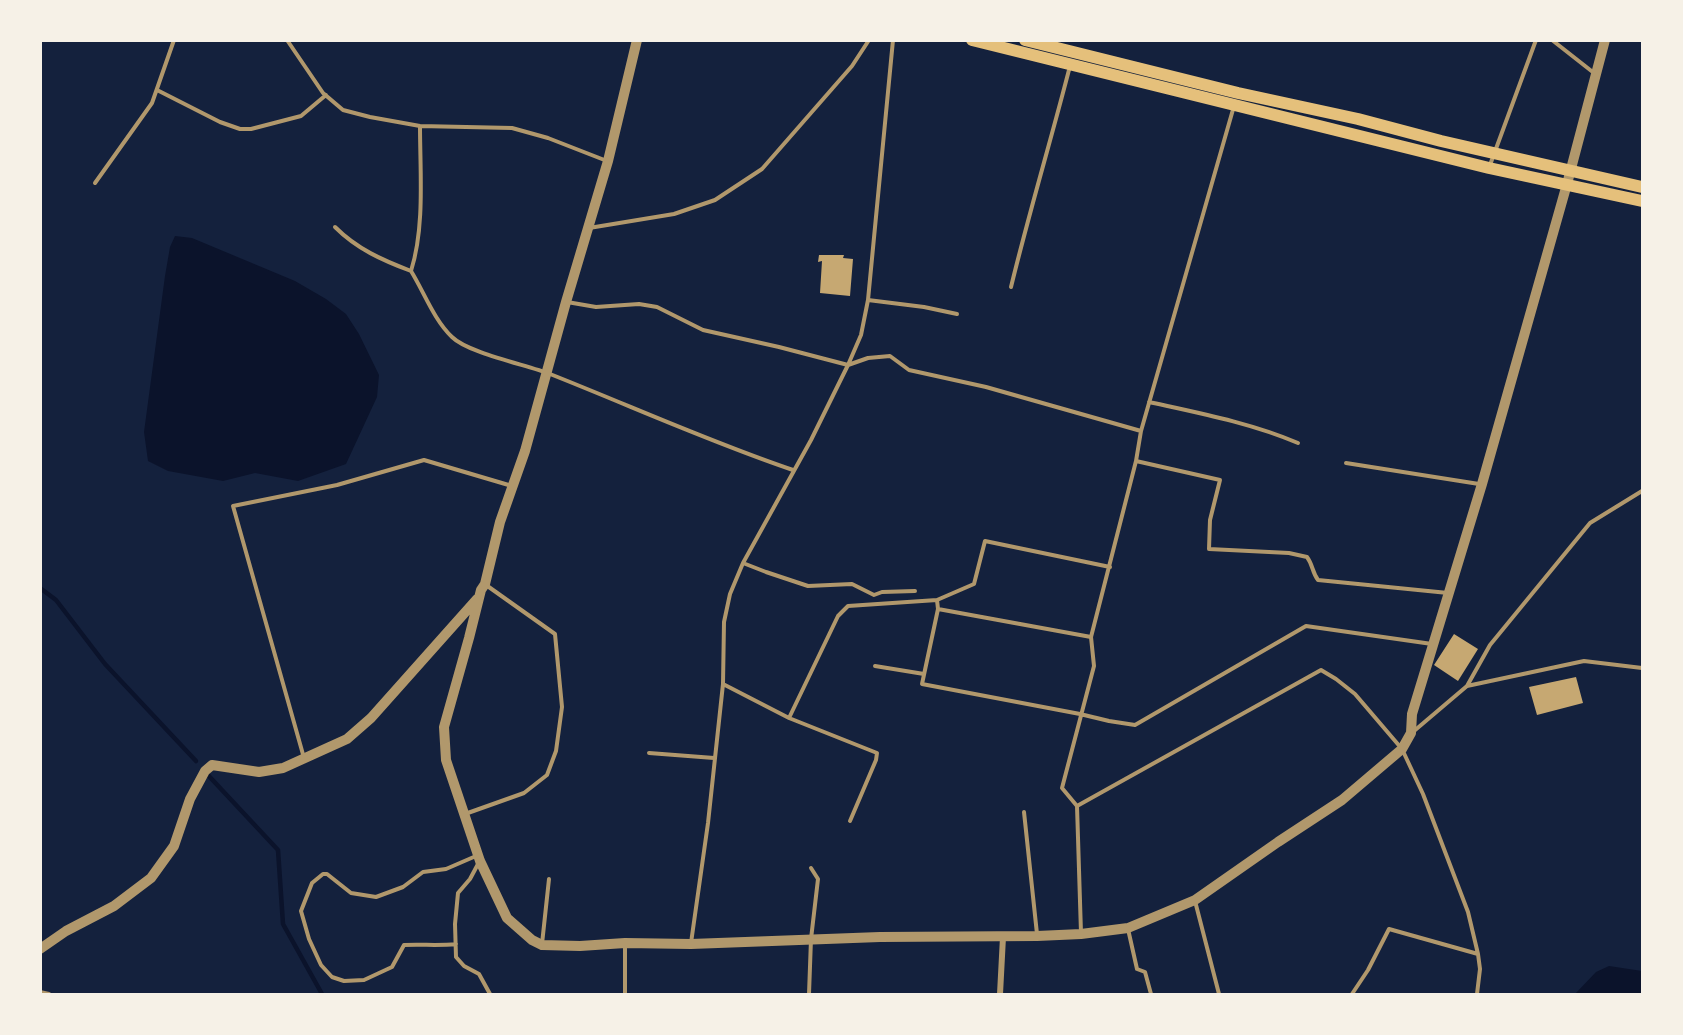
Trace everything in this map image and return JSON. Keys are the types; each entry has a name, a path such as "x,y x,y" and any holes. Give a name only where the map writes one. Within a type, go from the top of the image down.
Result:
{"main road":[{"path":"972,40 1489,168 1642,201"},
{"path":"1026,40 1238,93 1358,119 1642,187"}],"street":[{"path":"637,40 608,161 525,451 500,522 485,585 479,597 444,727 446,760 479,858 507,918 532,940 542,945 1003,937 1081,934 1128,928 1195,900 1342,800 1402,749 1411,733 1412,714 1482,484 1597,76 1605,40"},
{"path":"40,949 66,931 114,906 152,878 174,846 190,799 205,771 212,765 259,772 283,768 347,739 363,725 479,597"},
{"path":"1000,994 1003,937"}],"lane":[{"path":"95,183 152,103 174,40"},
{"path":"287,40 323,93 343,110 420,126 512,129 548,138 608,161"},
{"path":"587,229 674,214 715,200 762,169 852,66 869,40"},
{"path":"691,944 708,824 723,684 724,622 730,594 743,563 811,440 861,335 868,300 893,40"},
{"path":"1489,168 1536,40"},
{"path":"1552,40 1597,76"},
{"path":"1011,287 1070,65"},
{"path":"157,90 220,122 240,129 251,129 301,116 326,95"},
{"path":"1081,934 1077,807 1062,788 1094,666 1091,637 1136,461 1141,431 1234,105"},
{"path":"411,271 416,257 420,200 420,126"},
{"path":"335,227 351,243 411,271 453,339 495,357 548,373 718,444 793,470"},
{"path":"868,300 957,314"},
{"path":"566,302 596,307 639,304 657,307 703,330 848,365 868,358 890,356 909,369 986,387 1141,431"},
{"path":"1149,402 1227,420 1298,443"},
{"path":"304,760 232,506 337,485 424,460 512,486"},
{"path":"1136,461 1220,480 1210,520 1209,549 1307,556 1313,565 1313,574 1318,580 1450,594"},
{"path":"1347,463 1482,484"},
{"path":"1411,733 1467,686 1490,645 1590,523 1642,491"},
{"path":"789,718 838,616 848,606 937,600 974,584 985,541 1110,567"},
{"path":"743,563 808,585 852,584 874,595 882,592 915,591"},
{"path":"464,814 524,793 547,775 556,751 562,707 555,634 485,585"},
{"path":"937,600 938,609 922,684 1135,725 1306,626 1434,644"},
{"path":"938,609 1091,637"},
{"path":"1467,686 1584,660 1642,668"},
{"path":"875,666 924,674"},
{"path":"1077,807 1321,670 1355,694 1402,749 1423,794 1468,912 1480,969 1477,994"},
{"path":"723,684 789,718 877,753 850,821"},
{"path":"649,753 714,758"},
{"path":"1024,812 1037,936"},
{"path":"479,858 470,879 458,893 455,924 456,957 464,966 479,974 490,994"},
{"path":"456,944 404,945 392,967 364,980 344,981 332,977 321,964 309,939 301,911 312,883 323,874 327,874 351,893 376,897 403,887 423,872 446,869 479,858"},
{"path":"809,994 811,939 818,879 811,868"},
{"path":"542,945 549,879"},
{"path":"1195,900 1219,994"},
{"path":"1128,928 1137,969 1145,972 1151,994"},
{"path":"1352,994 1389,929 1478,954"},
{"path":"625,943 625,994"},
{"path":"40,992 49,994"}],"water":[{"path":"175,236 192,238 295,281 346,314 359,334 379,375 377,397 346,464 298,481 255,473 223,481 168,471 148,461 144,432 165,276 170,247"},
{"path":"1609,966 1642,971 1642,994 1575,994 1596,972"}],"building":[{"path":"819,255 844,255 843,258 853,259 850,296 820,293 822,261 818,262"},
{"path":"1454,634 1478,649 1458,681 1434,665"},
{"path":"1576,677 1583,703 1537,715 1529,687"}],"waterway":[{"path":"40,588 56,600 105,664 196,761"},
{"path":"207,774 278,850 283,924 322,994"}]}
